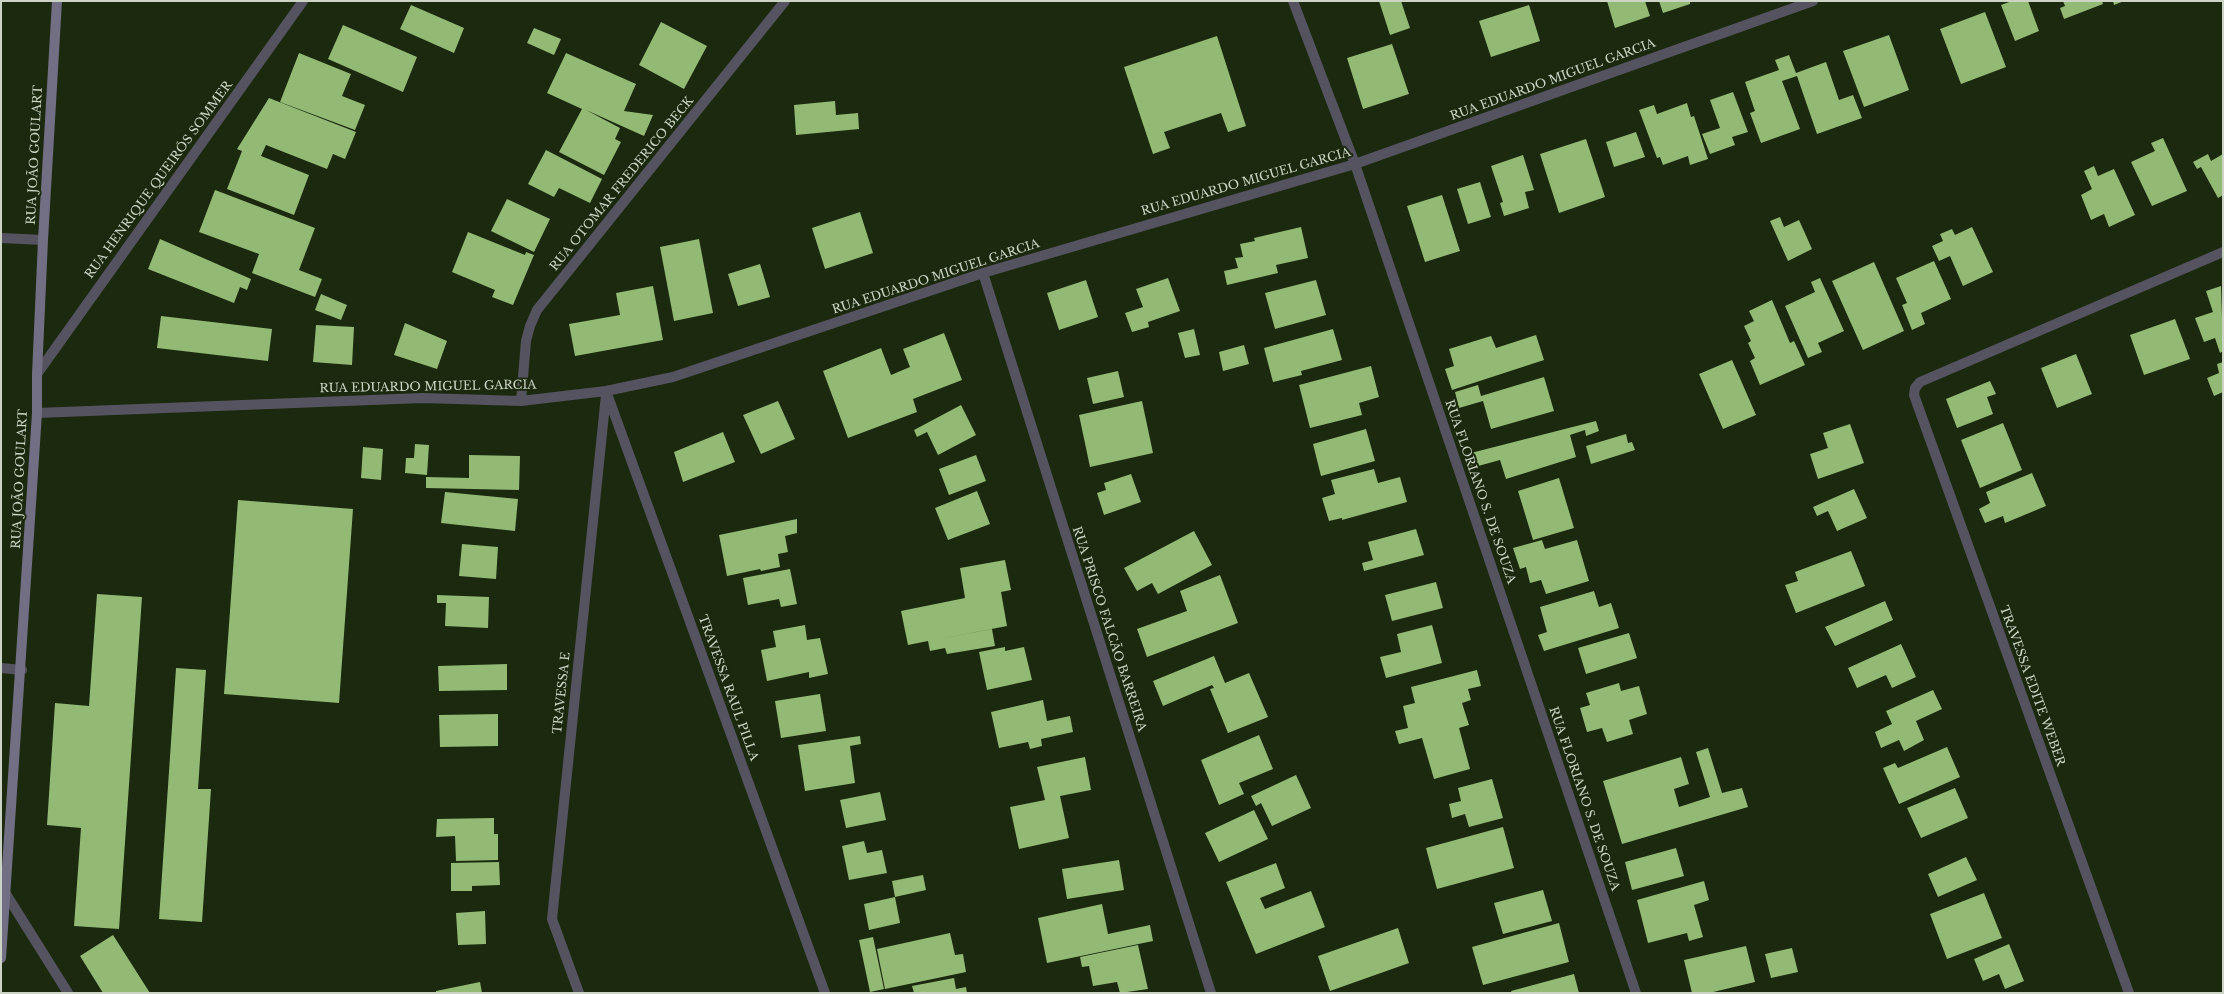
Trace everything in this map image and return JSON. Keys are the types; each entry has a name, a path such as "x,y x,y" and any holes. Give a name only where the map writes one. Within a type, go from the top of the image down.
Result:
{"street":[{"name":"RUA JOÃO GOULART","path":"1,958 22,670 37,413 37,374 43,240 57,1"},
{"name":"RUA HENRIQUE QUEIRÓS SOMMER","path":"37,374 303,1"},
{"name":"RUA OTOMAR FREDERICO BECK","path":"520,400 526,341 530,326 537,310 785,1"},
{"name":"RUA FLORIANO S. DE SOUZA","path":"1293,1 1355,164 1636,993"},
{"name":"RUA EDUARDO MIGUEL GARCIA","path":"37,413 423,398 520,400 606,392 673,377 983,273 1355,164 1813,1"},
{"path":"1,238 43,240"},
{"name":"TRAVESSA EDITE WEBER","path":"2129,993 1914,396 1915,388 1920,382 2223,252"},
{"name":"RUA PRISCO FALCÃO BARREIRA","path":"983,273 1211,993"},
{"name":"TRAVESSA E","path":"579,993 552,919 606,392"},
{"name":"TRAVESSA RAUL PILLA","path":"606,392 825,993"},
{"path":"1,668 22,670"},
{"path":"6,894 68,993"}],"building":[{"path":"1379,1 1401,1 1410,28 1390,35"},
{"path":"1607,1 1645,1 1650,16 1615,28"},
{"path":"1659,1 1690,1 1690,4 1663,13"},
{"path":"2012,1 2028,1 2039,31 2015,41 2001,5"},
{"path":"2063,1 2102,1 2103,4 2064,19 2060,8 2065,6"},
{"path":"2113,1 2124,1 2114,5"},
{"path":"411,5 464,28 454,53 400,29"},
{"path":"1529,5 1540,41 1491,57 1479,21"},
{"path":"1985,12 2006,67 1961,84 1940,29"},
{"path":"661,22 707,46 684,89 639,65"},
{"path":"343,25 417,57 403,92 328,59"},
{"path":"534,28 561,39 554,55 527,43"},
{"path":"1889,35 1909,90 1864,107 1843,51"},
{"path":"1217,36 1246,126 1228,132 1221,113 1164,132 1170,148 1153,154 1124,67"},
{"path":"1392,44 1409,94 1363,109 1347,58"},
{"path":"299,53 351,74 342,96 365,105 355,130 280,102"},
{"path":"566,53 636,84 624,111 653,115 644,136 586,110 620,128 615,139 621,142 604,175 559,152 582,109 547,93"},
{"path":"1789,55 1796,73 1826,62 1839,100 1853,95 1862,118 1817,134 1797,76 1782,81 1800,129 1761,143 1750,113 1755,111 1745,82 1779,70 1775,60"},
{"path":"1733,92 1748,132 1732,137 1735,145 1710,154 1702,134 1720,128 1710,100"},
{"path":"269,98 356,132 345,159 333,154 327,169 266,145 261,156 309,175 294,215 227,189 242,151 237,149"},
{"path":"835,101 836,115 858,113 859,129 796,135 794,105"},
{"path":"1687,103 1691,117 1694,116 1708,159 1690,165 1688,156 1663,165 1660,157 1657,158 1639,110 1654,105 1657,114"},
{"path":"1636,132 1645,157 1614,167 1606,142"},
{"path":"2163,138 2187,191 2152,206 2131,162 2155,151 2151,143"},
{"path":"1586,139 1605,197 1559,213 1540,154"},
{"path":"546,150 602,179 590,203 559,188 554,197 528,184"},
{"path":"2208,154 2211,161 2223,154 2223,195 2218,198 2201,167 2197,169 2193,162"},
{"path":"1523,155 1534,190 1525,192 1529,208 1504,216 1500,203 1503,202 1491,166"},
{"path":"2094,166 2098,176 2114,169 2135,215 2109,227 2104,214 2091,220 2081,195 2092,189 2084,171"},
{"path":"1480,182 1491,217 1468,224 1457,189"},
{"path":"215,190 315,228 299,270 322,279 315,297 252,273 259,254 199,232"},
{"path":"1442,195 1460,251 1425,262 1407,206"},
{"path":"507,199 550,219 534,252 491,231"},
{"path":"860,212 873,253 825,269 812,228"},
{"path":"1780,217 1784,227 1799,220 1812,249 1788,261 1770,221"},
{"path":"1301,227 1308,258 1276,265 1278,273 1227,285 1224,271 1238,268 1235,258 1243,257 1240,244 1255,241 1254,238"},
{"path":"1972,227 1993,272 1963,286 1950,256 1939,261 1932,246 1943,241 1940,234 1952,229 1955,235"},
{"path":"468,232 525,255 526,252 534,255 513,305 492,297 495,290 452,272"},
{"path":"160,239 251,279 247,290 240,287 234,303 148,269"},
{"path":"699,239 713,313 674,321 660,247"},
{"path":"1934,261 1951,299 1921,313 1925,324 1912,330 1902,305 1907,303 1896,278"},
{"path":"1874,262 1904,331 1863,350 1832,281"},
{"path":"760,264 770,297 738,306 728,274"},
{"path":"1168,278 1180,311 1148,322 1149,327 1132,332 1125,313 1143,307 1136,289"},
{"path":"1820,278 1844,331 1818,343 1822,352 1808,358 1785,306 1815,292 1811,282"},
{"path":"1086,280 1098,317 1059,330 1047,293"},
{"path":"1316,280 1326,315 1275,329 1265,293"},
{"path":"653,286 663,340 575,356 569,324 620,315 616,293"},
{"path":"2221,286 2223,351 2220,353 2215,338 2204,342 2195,318 2213,312 2206,291"},
{"path":"321,294 347,305 341,320 315,310"},
{"path":"1772,300 1790,343 1794,341 1805,365 1760,385 1750,361 1755,358 1748,343 1751,341 1744,326 1754,321 1749,311"},
{"path":"161,316 272,329 268,361 157,348"},
{"path":"2175,319 2190,359 2144,375 2130,335"},
{"path":"405,323 447,341 437,369 394,355"},
{"path":"316,325 354,327 352,365 313,362"},
{"path":"1194,329 1200,355 1185,358 1178,333"},
{"path":"1333,329 1342,360 1301,371 1302,375 1273,382 1264,348"},
{"path":"944,333 962,380 913,399 917,412 848,438 823,371 881,348 891,375 910,367 903,349"},
{"path":"1536,335 1544,360 1452,390 1445,369 1454,366 1449,349 1491,336 1496,348"},
{"path":"1244,345 1249,364 1223,371 1219,352"},
{"path":"2076,354 2092,394 2057,408 2041,368"},
{"path":"1732,360 1756,415 1723,429 1699,374"},
{"path":"2223,362 2223,392 2214,396 2207,378 2219,373 2217,364"},
{"path":"1371,366 1379,397 1359,403 1362,415 1310,428 1299,385"},
{"path":"1118,371 1124,397 1093,404 1087,378"},
{"path":"1544,377 1554,411 1491,429 1483,401 1459,408 1455,392 1478,385 1481,396"},
{"path":"1990,381 1996,394 1987,397 1993,414 1957,428 1946,399"},
{"path":"778,401 795,439 761,454 743,415"},
{"path":"1142,401 1153,453 1090,467 1079,415"},
{"path":"961,405 976,435 938,455 927,432 917,437 914,430"},
{"path":"1596,421 1599,431 1586,436 1585,430 1570,435 1576,457 1506,479 1500,460 1471,468 1467,454"},
{"path":"2003,423 2022,470 1980,488 1961,440"},
{"path":"1850,424 1864,463 1818,479 1810,454 1828,448 1823,433"},
{"path":"1366,429 1375,461 1321,476 1313,444"},
{"path":"723,432 735,462 683,482 674,452"},
{"path":"1626,434 1628,443 1632,442 1635,450 1591,464 1586,446"},
{"path":"415,444 429,445 427,475 405,473 406,458 414,458"},
{"path":"363,447 383,449 381,480 361,478"},
{"path":"469,455 520,456 519,490 426,488 426,477 469,478"},
{"path":"976,455 986,481 949,495 939,469"},
{"path":"1374,469 1378,483 1400,477 1407,502 1342,520 1342,518 1329,521 1322,498 1335,494 1331,480"},
{"path":"2032,473 2046,506 2005,523 2003,516 1985,523 1979,509 1990,503 1986,492"},
{"path":"1131,474 1141,502 1104,515 1097,493 1106,490 1104,483"},
{"path":"1559,478 1574,528 1533,540 1518,491"},
{"path":"1854,489 1867,518 1837,531 1828,511 1817,516 1813,507"},
{"path":"977,491 990,524 948,540 935,508"},
{"path":"445,492 518,499 515,531 441,523"},
{"path":"238,500 353,509 339,703 224,694"},
{"path":"797,519 797,533 785,536 788,552 778,554 780,567 761,571 760,569 727,576 719,535"},
{"path":"1416,529 1424,555 1364,571 1362,563 1373,560 1368,542"},
{"path":"1194,531 1212,565 1158,594 1152,583 1137,591 1124,568"},
{"path":"1542,540 1545,549 1577,540 1589,581 1546,594 1541,580 1530,583 1526,567 1520,569 1513,548"},
{"path":"462,544 498,547 496,579 459,576"},
{"path":"1851,551 1865,586 1796,613 1785,585 1798,581 1795,572"},
{"path":"1005,560 1011,590 1001,592 1007,626 929,641 992,629 995,646 947,654 945,648 930,651 928,641 908,645 901,611 965,598 960,568"},
{"path":"790,569 797,604 781,607 779,599 748,605 743,578"},
{"path":"1220,575 1238,623 1147,657 1137,629 1187,611 1180,591"},
{"path":"1436,582 1443,608 1392,621 1385,595"},
{"path":"1594,591 1599,607 1611,603 1619,628 1544,651 1538,635 1547,632 1540,607"},
{"path":"97,594 142,597 119,929 74,926 81,828 47,825 55,703 89,706"},
{"path":"437,595 489,597 488,628 445,626 446,603 437,603"},
{"path":"1885,601 1893,620 1835,646 1825,627"},
{"path":"805,625 807,640 820,638 828,674 809,678 809,672 767,681 761,650 776,647 773,631"},
{"path":"1432,625 1442,663 1386,678 1380,657 1401,652 1397,634"},
{"path":"1629,633 1637,658 1586,674 1578,648"},
{"path":"1901,644 1916,677 1892,688 1886,675 1857,688 1848,668"},
{"path":"1005,647 1005,651 1024,647 1032,680 987,690 979,652"},
{"path":"1214,656 1225,683 1249,673 1268,717 1228,733 1210,689 1214,688 1212,685 1163,706 1153,681"},
{"path":"507,664 507,690 439,691 438,666"},
{"path":"176,668 206,670 198,789 211,789 202,922 159,919"},
{"path":"1477,670 1481,686 1468,689 1471,700 1462,703 1469,725 1459,728 1470,769 1434,779 1422,738 1399,744 1395,731 1408,728 1403,706 1415,703 1411,687"},
{"path":"1619,683 1621,691 1639,686 1647,714 1629,720 1633,734 1607,742 1602,728 1587,732 1580,708 1590,705 1586,693"},
{"path":"1933,690 1942,709 1916,721 1924,740 1904,751 1899,740 1881,748 1875,732 1892,724 1886,711"},
{"path":"820,694 826,731 781,738 775,701"},
{"path":"1043,700 1047,721 1070,716 1073,732 1041,739 1042,746 1030,749 1028,742 999,748 991,712"},
{"path":"498,714 498,746 440,747 439,715"},
{"path":"1259,735 1273,769 1239,783 1244,794 1219,805 1201,760"},
{"path":"860,736 861,744 850,746 855,783 805,791 798,745"},
{"path":"1947,747 1960,777 1899,804 1883,768 1895,763 1898,768"},
{"path":"1708,748 1722,793 1742,788 1748,807 1622,844 1603,781 1681,757 1689,784 1674,789 1679,807 1710,797 1696,752"},
{"path":"1085,757 1091,790 1060,796 1069,838 1019,849 1010,807 1045,800 1037,767"},
{"path":"1296,775 1311,808 1272,826 1261,803 1256,806 1251,796"},
{"path":"1492,779 1503,818 1469,827 1465,814 1452,818 1449,804 1461,801 1458,788"},
{"path":"1955,788 1968,818 1921,838 1907,808"},
{"path":"880,792 886,820 846,828 840,800"},
{"path":"1254,810 1268,839 1219,862 1205,833"},
{"path":"494,818 494,834 498,834 498,860 456,861 455,836 436,837 437,819"},
{"path":"1503,827 1514,868 1437,889 1426,848"},
{"path":"864,841 867,853 882,850 887,873 849,880 842,846"},
{"path":"1676,848 1684,876 1632,890 1625,862"},
{"path":"1966,857 1977,880 1938,897 1928,874"},
{"path":"1119,860 1124,890 1067,899 1062,869"},
{"path":"499,862 500,885 472,886 472,891 451,891 451,863"},
{"path":"1276,863 1285,888 1260,898 1265,909 1311,891 1325,927 1256,954 1226,882"},
{"path":"923,875 926,890 895,897 892,881"},
{"path":"1704,881 1709,900 1694,905 1703,937 1689,941 1687,933 1648,943 1637,900"},
{"path":"1543,890 1552,921 1503,934 1494,903"},
{"path":"1984,893 2002,938 1947,959 1930,914"},
{"path":"895,897 900,923 869,930 864,904"},
{"path":"1102,904 1108,934 1150,925 1153,941 1047,963 1038,918"},
{"path":"485,911 486,944 458,945 456,913"},
{"path":"1559,923 1569,962 1483,985 1472,947"},
{"path":"1398,928 1409,963 1330,991 1318,956"},
{"path":"950,933 955,955 963,954 966,972 885,989 877,949"},
{"path":"113,935 150,993 103,993 80,956"},
{"path":"873,937 884,989 870,992 859,940"},
{"path":"2009,944 2024,981 2005,989 1999,974 1983,981 1974,959"},
{"path":"1138,945 1148,989 1120,993 1117,982 1093,986 1089,966 1082,967 1080,957"},
{"path":"1746,946 1755,982 1709,993 1692,993 1684,960"},
{"path":"1792,948 1798,972 1771,978 1765,954"},
{"path":"1574,974 1579,993 1512,993 1511,991"},
{"path":"954,978 956,989 966,987 967,993 914,993 912,986"},
{"path":"480,982 482,993 436,993 436,991"}]}
